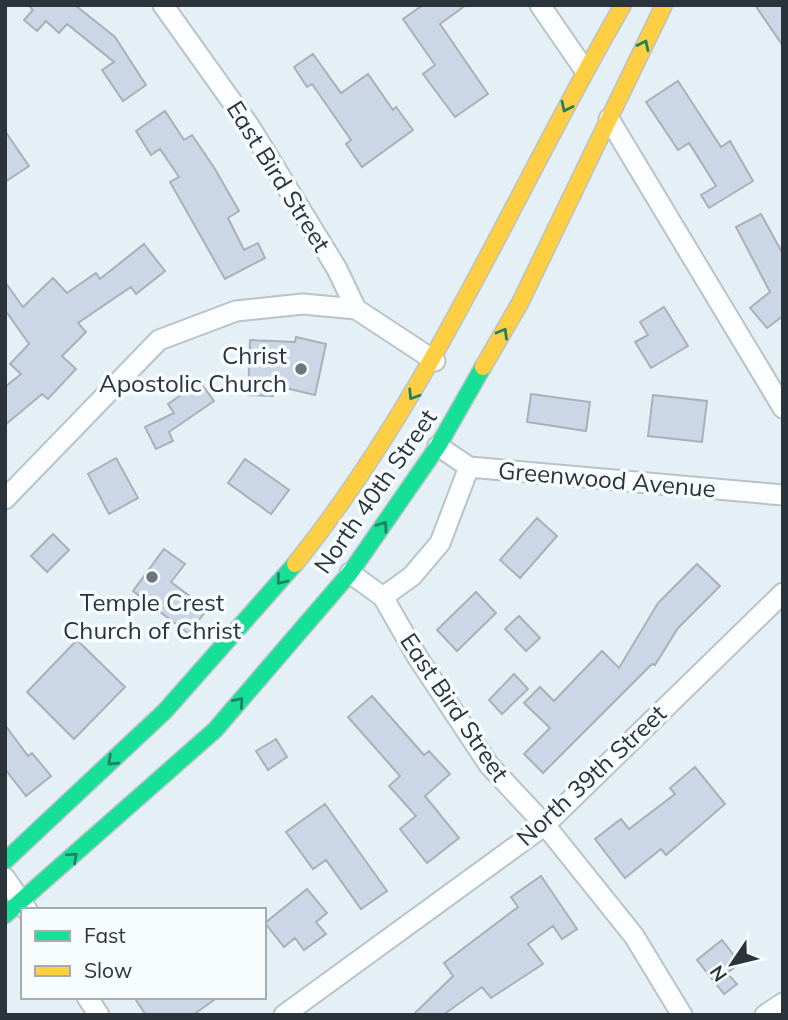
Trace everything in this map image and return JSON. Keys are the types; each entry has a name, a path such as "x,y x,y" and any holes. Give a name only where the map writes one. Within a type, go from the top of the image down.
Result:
{"main road":[{"name":"North 40th Street","path":"5,861 167,709 270,594 366,468 435,361 584,69 623,5"},
{"name":"North 40th Street","path":"5,915 24,906 215,730 350,573 438,446 520,303 664,5"}],"street":[{"name":"East Bird Street","path":"163,5 250,127 337,269 356,309"},
{"path":"540,5 584,69"},
{"path":"609,118 783,408"},
{"path":"5,499 159,340 236,311 303,304 356,309 435,361"},
{"name":"Greenwood Avenue","path":"438,446 469,467 783,495"},
{"path":"383,597 412,576 440,543 469,467"},
{"name":"East Bird Street","path":"350,573 383,597 418,658 489,765 545,825 634,936 682,1015"},
{"name":"North 39th Street","path":"284,1015 545,825 783,593"},
{"path":"5,878 24,906"},
{"path":"88,999 99,1015"},
{"path":"765,1015 783,1003"}],"building":[{"path":"28,5 75,5 115,37 146,85 123,101 102,70 114,62 67,24 59,33 46,21 37,31 24,20 33,10"},
{"path":"423,5 466,5 440,24 488,94 455,117 423,74 435,65 403,19"},
{"path":"755,5 783,5 783,46"},
{"path":"313,54 341,93 368,74 393,110 396,107 413,130 362,167 346,144 351,140 312,84 307,87 294,67"},
{"path":"678,81 721,147 730,141 753,181 709,208 701,195 716,186 689,143 678,150 646,102"},
{"path":"165,111 184,140 192,135 239,211 228,218 244,250 258,243 265,258 225,279 170,182 179,177 160,149 151,155 136,131"},
{"path":"5,131 29,166 5,182"},
{"path":"761,214 783,254 783,316 767,328 750,308 770,292 736,227"},
{"path":"144,244 165,271 136,294 131,287 78,323 86,332 62,356 76,369 48,399 42,394 5,425 5,387 21,374 10,364 29,344 5,310 5,282 23,307 53,278 67,293 96,273 100,279"},
{"path":"664,307 688,346 651,368 635,342 648,335 640,322"},
{"path":"296,337 326,344 315,395 273,385 273,396 248,395 250,340 295,342"},
{"path":"200,382 214,401 169,432 173,441 156,449 145,427 174,413 168,404"},
{"path":"531,394 590,402 586,431 527,422"},
{"path":"653,395 707,401 702,442 648,436"},
{"path":"116,458 138,498 109,514 88,474"},
{"path":"245,459 289,490 271,514 228,483"},
{"path":"537,518 557,536 520,578 500,560"},
{"path":"53,534 69,550 47,572 31,556"},
{"path":"164,549 185,564 171,582 207,609 189,634 133,591"},
{"path":"697,564 720,586 678,628 655,665 652,664 543,773 524,754 550,728 524,703 540,687 554,701 602,651 619,668 658,603"},
{"path":"476,592 496,613 457,651 437,630"},
{"path":"519,616 540,638 526,651 505,629"},
{"path":"77,640 125,687 74,739 27,692"},
{"path":"514,674 528,689 502,714 489,700"},
{"path":"372,696 424,755 429,751 450,774 425,796 459,838 427,863 400,829 416,816 389,786 400,776 348,717"},
{"path":"5,725 28,756 32,753 51,776 26,796 5,769"},
{"path":"276,739 287,757 268,770 256,751"},
{"path":"695,767 725,804 666,855 661,849 625,878 595,839 621,819 629,829 675,794 670,788"},
{"path":"325,804 387,891 361,909 326,860 313,869 286,832"},
{"path":"541,876 577,929 562,939 553,926 528,944 543,964 491,998 482,987 443,1015 413,1015 453,976 444,963 518,907 511,897"},
{"path":"307,889 327,913 316,922 326,934 304,950 295,938 284,947 266,922"},
{"path":"722,940 740,963 727,973 737,984 724,994 697,960"},
{"path":"135,999 215,999 193,1015 146,1015"}],"traffic: fast":[{"path":"5,915 215,730 350,573 438,446 483,367"},
{"path":"5,861 165,711 295,564"}],"traffic: slow":[{"path":"295,564 344,499 430,362 623,5"},
{"path":"483,367 520,303 664,5"}],"place":[{"name":"Christ Apostolic Church","path":"301,369"},
{"name":"Temple Crest Church of Christ","path":"152,577"}]}
